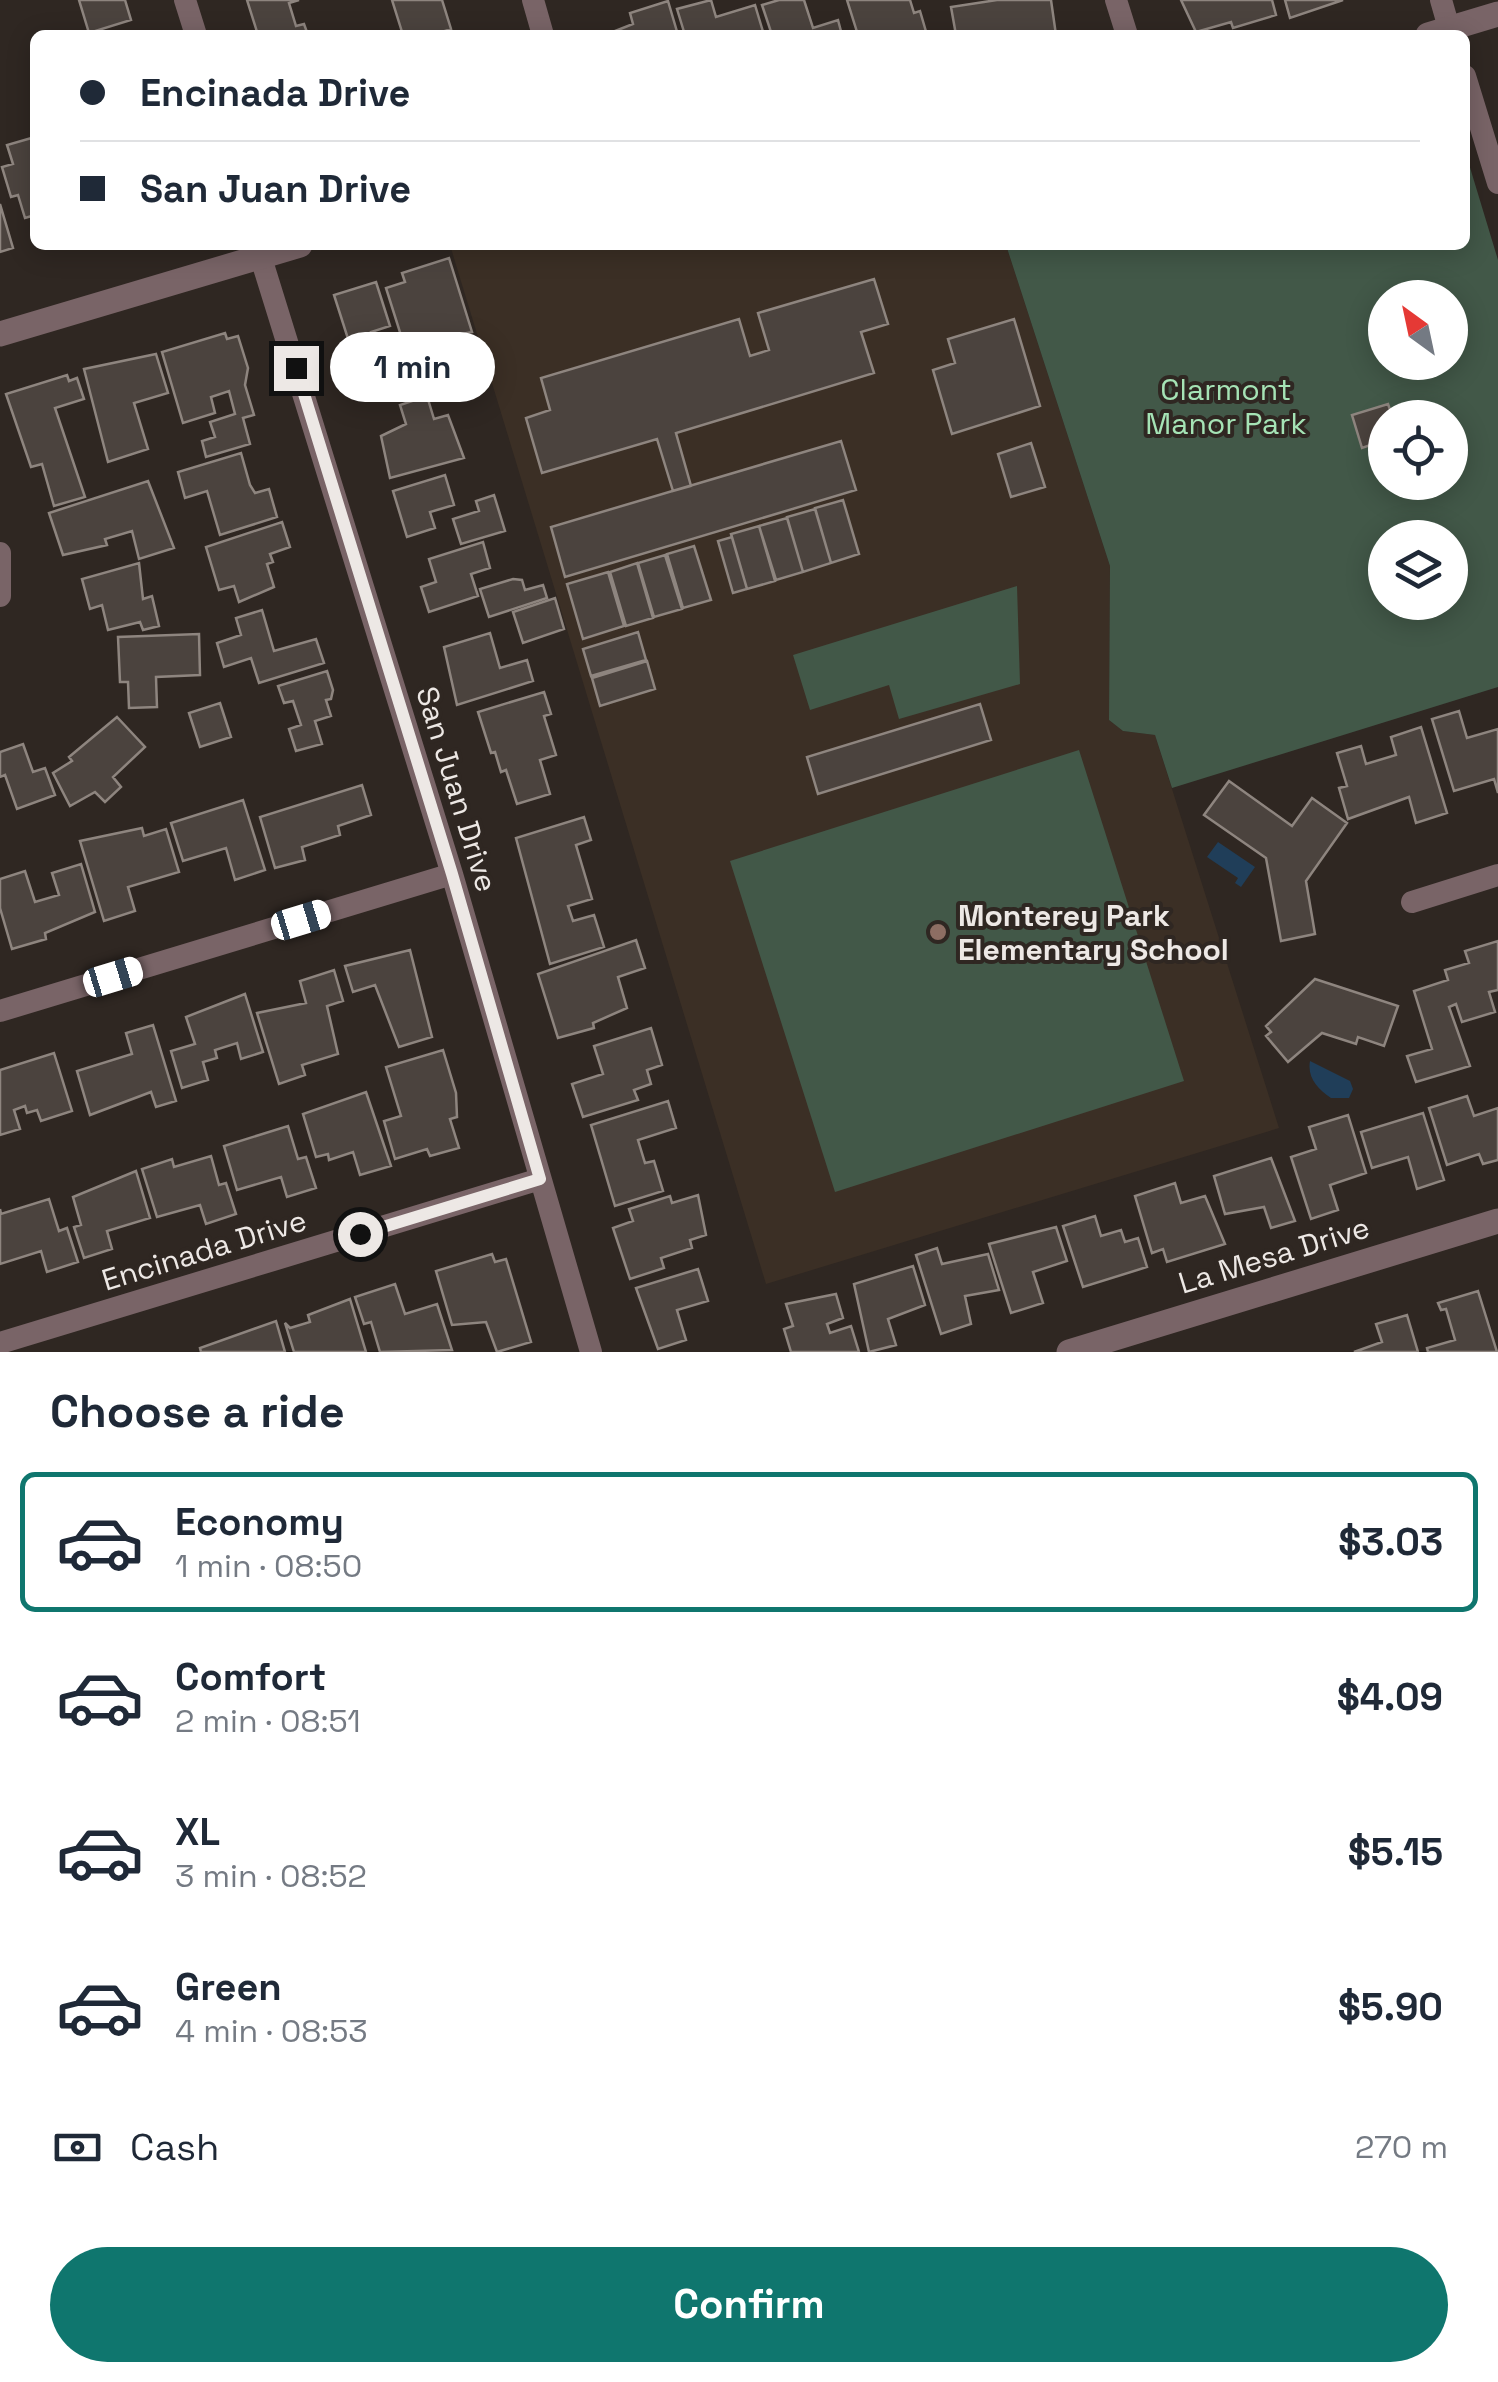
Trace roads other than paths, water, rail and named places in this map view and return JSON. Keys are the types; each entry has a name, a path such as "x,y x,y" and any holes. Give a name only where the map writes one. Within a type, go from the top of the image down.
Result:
{"street":[{"path":"185,0 194,30"},
{"path":"532,0 541,30"},
{"path":"1116,0 1125,30"},
{"path":"1441,0 1443,30"},
{"path":"1452,30 1498,14"},
{"path":"1470,92 1498,183"},
{"path":"0,334 259,251"},
{"name":"San Juan Drive","path":"259,251 452,874 591,1352"},
{"path":"0,554 0,596"},
{"path":"0,1011 452,874"},
{"path":"1412,902 1498,874"},
{"name":"Encinada Drive","path":"0,1343 540,1179"},
{"name":"La Mesa Drive","path":"1069,1352 1498,1221"}],"water":[{"path":"1218,842 1255,867 1241,887 1235,883 1238,878 1207,857"},
{"path":"1310,1061 1350,1081 1353,1089 1349,1098 1331,1098 1322,1091 1312,1078"}],"place":[{"name":"Monterey Park Elementary School","path":"938,932"}],"park label":[{"name":"Clarmont Manor Park","path":"1226,406"}]}
